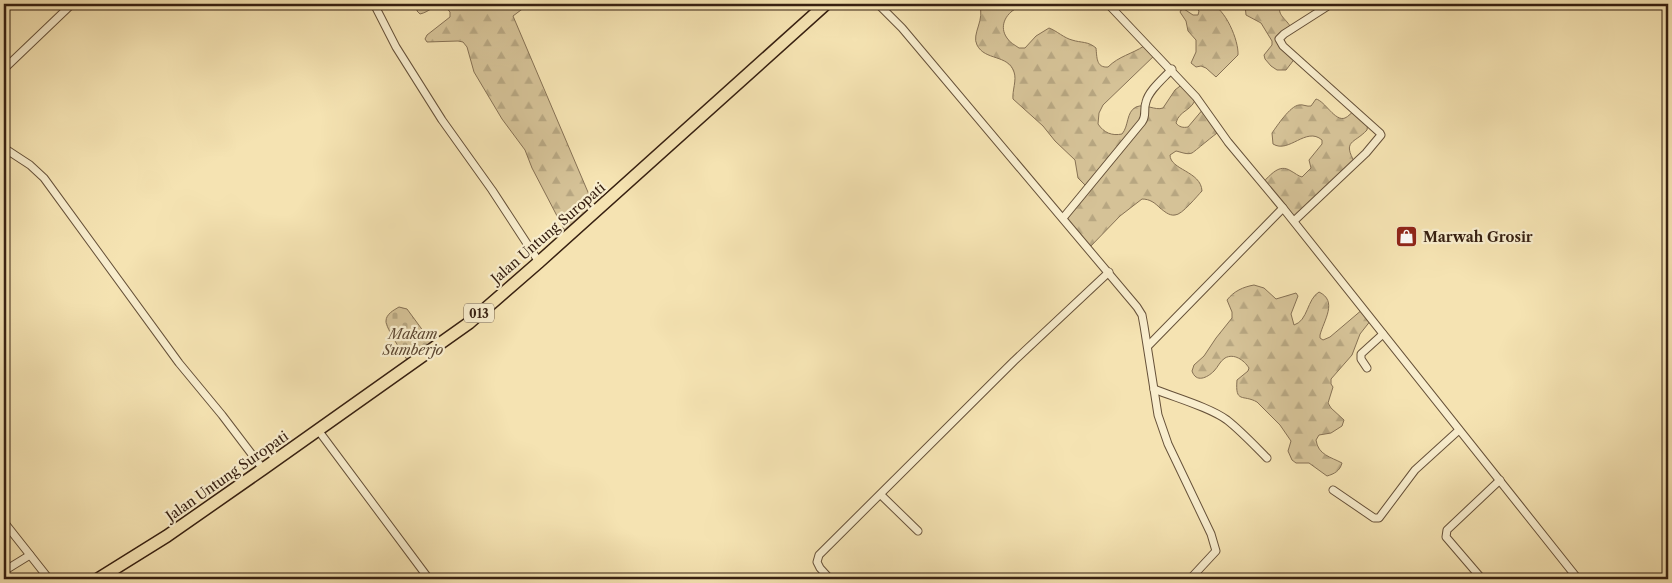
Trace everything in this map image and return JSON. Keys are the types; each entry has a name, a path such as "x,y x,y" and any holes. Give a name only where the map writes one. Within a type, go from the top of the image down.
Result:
{"main road":[{"name":"Jalan Untung Suropati","path":"98,579 166,536 263,470 469,323 826,4"}],"street":[{"path":"4,69 72,4"},
{"path":"374,4 396,47 442,120 492,190 539,262"},
{"path":"878,4 902,28 1138,307 1142,315 1148,346 1158,415 1168,444 1216,547 1216,551 1190,579"},
{"path":"1108,4 1196,97 1228,142 1294,221 1578,579"},
{"path":"1294,221 1366,153 1381,136 1380,133 1283,46 1279,39 1331,4"},
{"path":"1063,218 1142,122 1145,117 1146,102 1150,95 1172,70"},
{"path":"4,148 30,165 44,178 179,363 222,415 263,470"},
{"path":"1148,346 1283,208"},
{"path":"830,579 817,562 819,555 1014,361 1109,272"},
{"path":"1367,368 1361,359 1361,354 1383,334"},
{"path":"1154,390 1227,420 1251,441 1266,458"},
{"path":"318,430 429,579"},
{"path":"1333,490 1374,518 1379,518 1415,470 1459,430"},
{"path":"1482,579 1446,537 1446,534 1447,530 1500,480"},
{"path":"881,495 918,531"},
{"path":"4,522 49,579"},
{"path":"4,571 30,555"}],"green space":[{"path":"421,4 443,4 420,14 417,8"},
{"path":"443,4 529,4 513,16 596,211 568,237 532,168 525,150 502,119 474,72 467,47 463,42 458,41 427,42 425,39 427,35 450,17 450,12"},
{"path":"979,4 1036,4 1017,8 1006,17 1003,25 1005,34 1019,48 1025,48 1036,36 1049,28 1069,39 1087,43 1096,48 1099,64 1104,67 1108,67 1117,60 1144,46 1156,54 1103,105 1099,113 1098,124 1109,133 1115,135 1122,134 1133,109 1139,106 1163,108 1175,90 1184,83 1196,97 1192,105 1180,115 1176,123 1181,127 1188,127 1204,108 1220,131 1192,153 1186,154 1176,151 1170,155 1171,160 1175,164 1197,179 1202,191 1185,209 1175,215 1171,215 1154,203 1142,199 1120,216 1089,248 1063,218 1086,186 1078,178 1075,160 1055,141 1043,126 1013,99 1015,75 1011,66 1007,62 985,53 977,45 976,36 981,15"},
{"path":"1193,4 1216,6 1226,18 1234,34 1238,55 1216,77 1206,68 1196,67 1191,63 1196,52 1196,40 1188,31 1186,21 1180,12 1184,9 1193,15 1198,15 1199,11"},
{"path":"1245,4 1281,4 1280,13 1290,26 1279,39 1296,57 1286,70 1277,70 1265,59 1264,55 1272,45 1272,41 1261,23 1246,15"},
{"path":"1316,99 1341,118 1346,117 1355,110 1368,122 1367,130 1351,143 1351,156 1355,163 1294,221 1262,183 1279,169 1287,169 1302,177 1311,168 1309,160 1322,144 1322,140 1310,136 1285,146 1279,146 1273,144 1272,133 1295,106 1311,106"},
{"path":"1254,285 1264,288 1276,299 1296,293 1298,296 1291,314 1294,325 1299,323 1305,315 1315,295 1319,292 1325,296 1329,306 1320,335 1320,338 1323,340 1330,337 1363,309 1371,320 1360,334 1352,355 1331,379 1333,387 1328,403 1344,420 1342,426 1331,433 1319,435 1316,440 1322,452 1342,463 1338,470 1327,476 1309,463 1296,463 1292,460 1288,451 1291,441 1280,425 1257,402 1239,395 1237,392 1237,380 1249,368 1242,360 1232,356 1225,358 1211,374 1202,378 1196,377 1192,371 1194,365 1204,356 1232,318 1232,312 1227,300 1239,290"},
{"name":"Makam Sumberjo","path":"399,307 407,309 435,347 411,365 396,343 386,321 387,316"}],"place":[{"name":"Marwah Grosir","path":"1407,237"}]}
